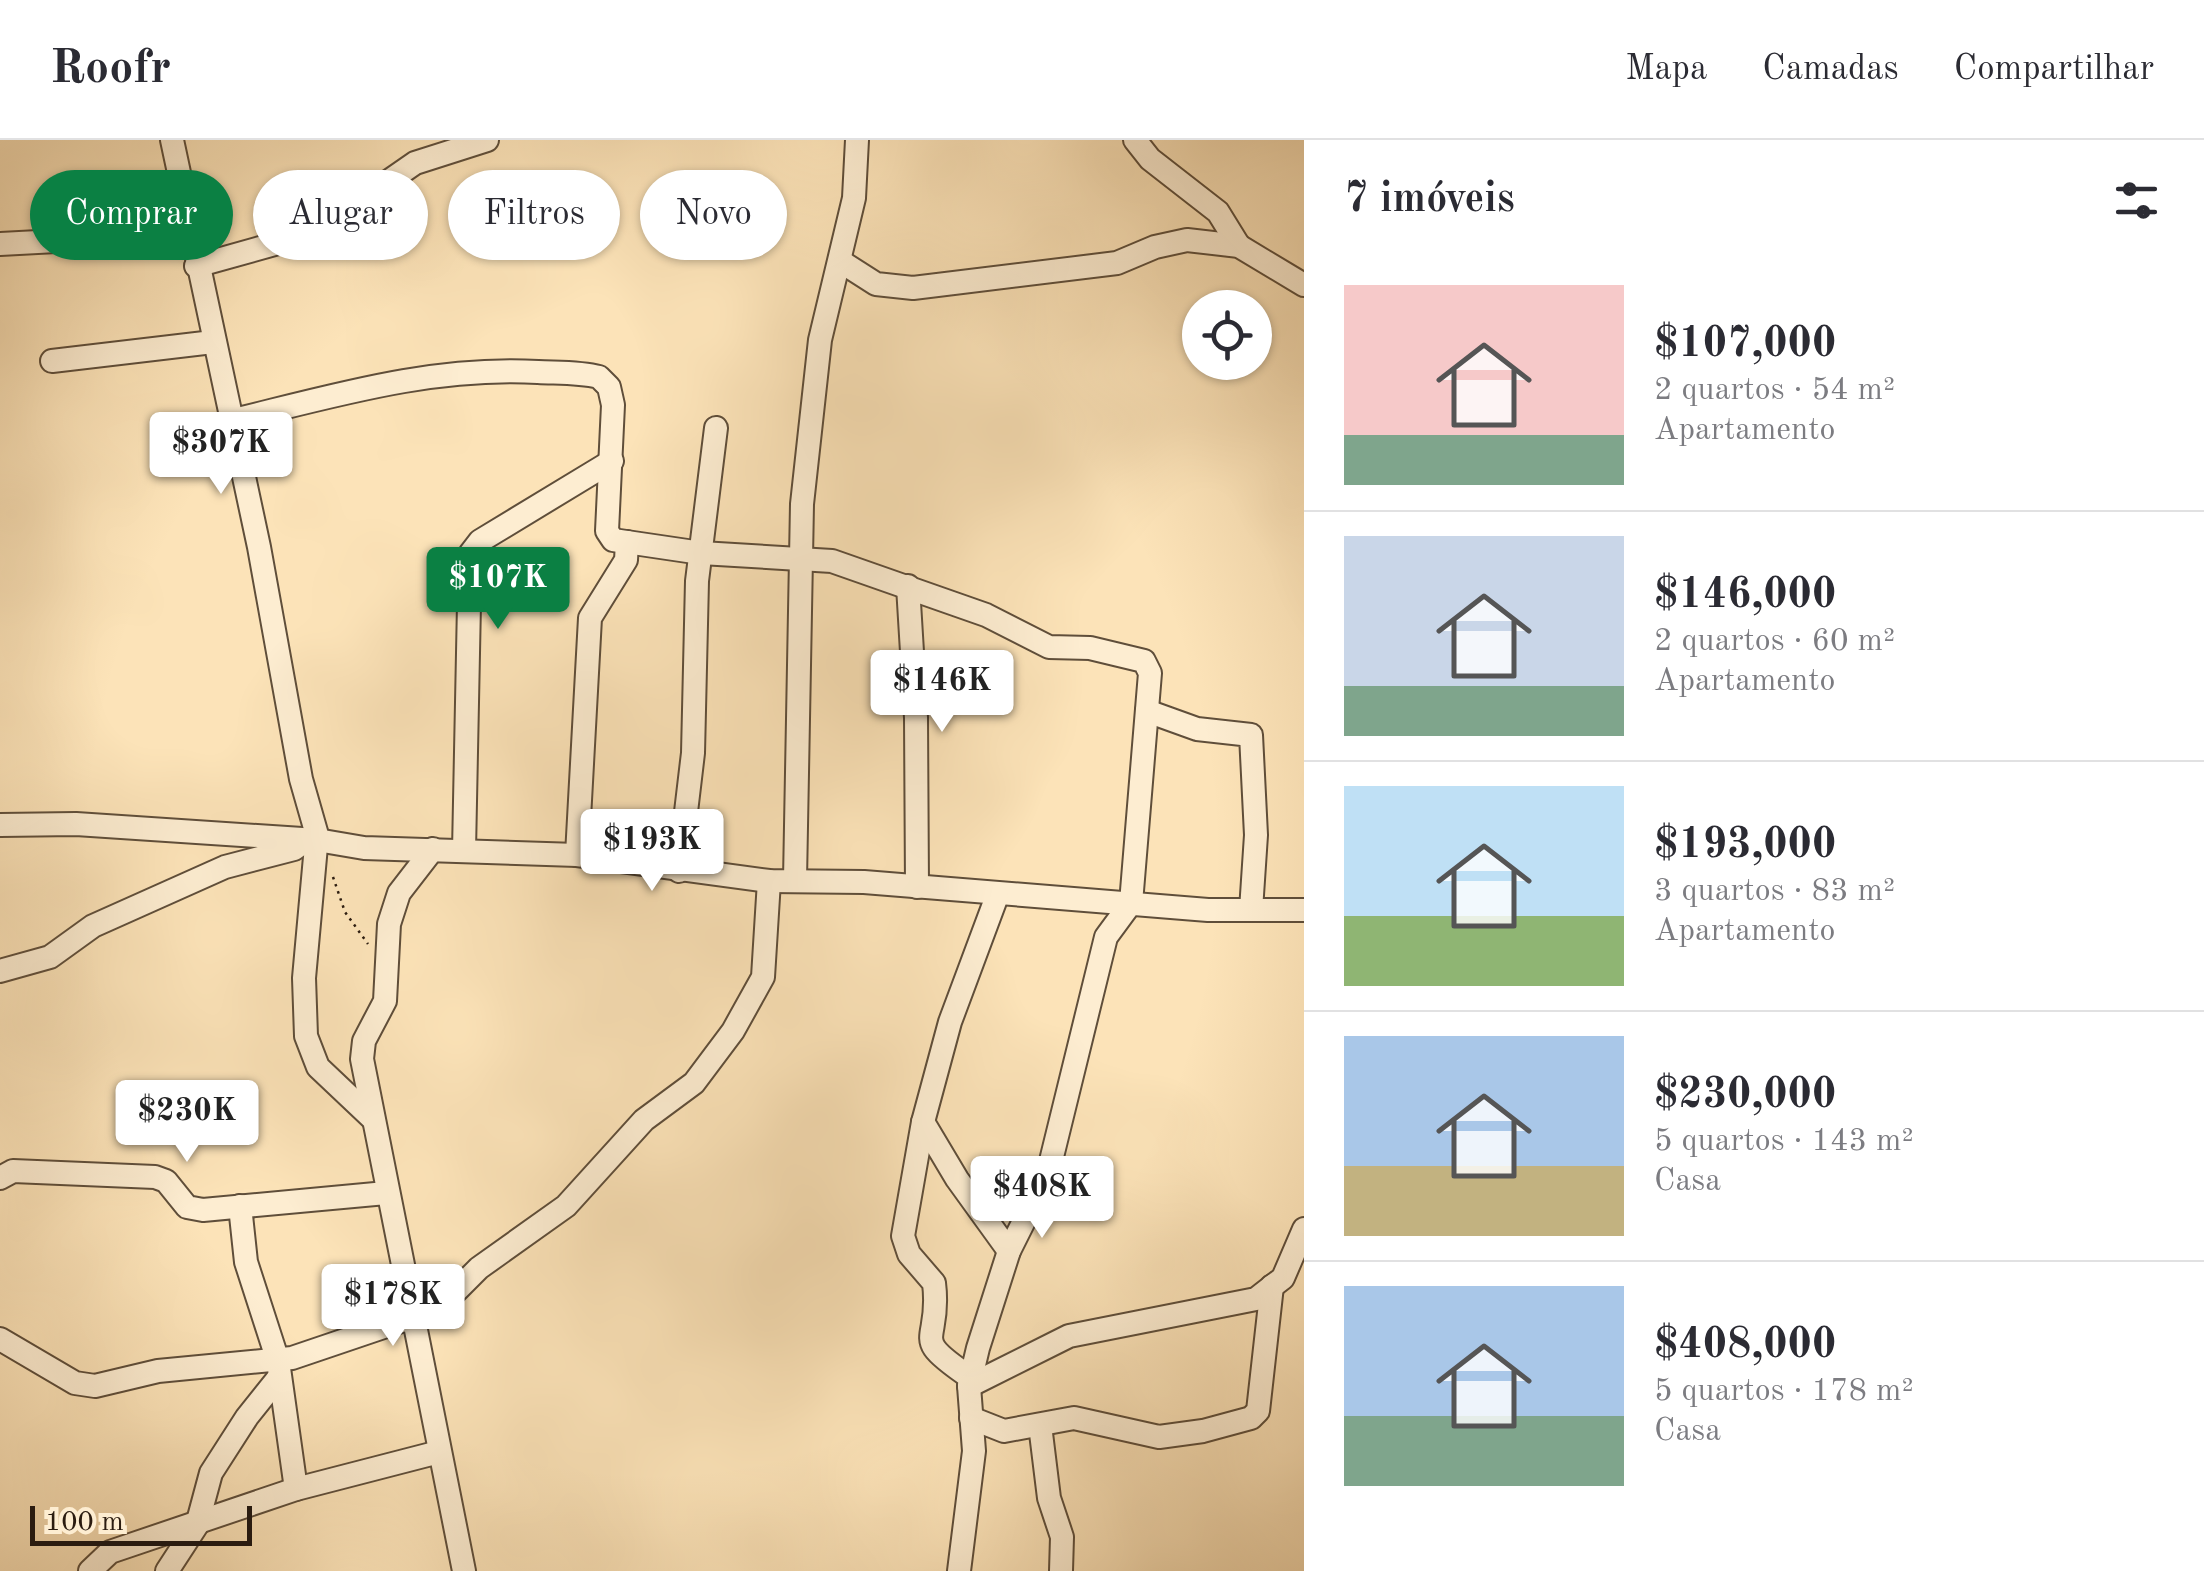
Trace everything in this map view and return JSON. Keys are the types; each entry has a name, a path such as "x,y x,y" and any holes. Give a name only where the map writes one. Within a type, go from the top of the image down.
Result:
{"street":[{"path":"172,140 177,170"},
{"path":"196,266 314,234 416,162 486,140"},
{"path":"795,880 803,647 801,558 820,340 854,198 858,140"},
{"path":"1135,140 1150,160 1218,212 1239,246"},
{"path":"840,262 876,284 913,288 1117,264 1176,241 1239,246 1304,285"},
{"path":"0,244 30,242"},
{"path":"195,260 259,547 314,843 304,978 306,1036 318,1067 373,1119"},
{"path":"52,361 213,342"},
{"path":"230,421 380,384 449,372 590,375 606,381 612,396 607,531 613,540 700,553 832,561 986,615 1049,647 1090,648 1144,661 1150,672 1131,903 1106,937 1048,1173 1009,1251 970,1382 974,1451 958,1571"},
{"path":"678,871 693,754 700,553 716,428"},
{"path":"464,850 470,554 480,541 612,460"},
{"path":"577,855 590,618 626,560 627,542"},
{"path":"908,586 916,718 917,888"},
{"path":"1147,711 1196,730 1251,734 1256,835 1252,910"},
{"path":"0,825 76,824 364,848 577,855 769,880 997,896 1304,910"},
{"path":"0,971 50,957 116,914 225,867 314,843"},
{"path":"433,849 399,892 390,924 385,1002 362,1051 386,1194 464,1571"},
{"path":"0,1338 75,1384 94,1386 158,1371 279,1369 414,1317 454,1293 479,1268 566,1206 644,1120 694,1083 733,1031 763,977 769,880"},
{"path":"970,1382 934,1354 930,1343 934,1283 909,1254 903,1236 922,1122 950,1022 997,896"},
{"path":"922,1122 956,1180 1009,1251"},
{"path":"0,1178 14,1171 156,1177 166,1181 187,1207 386,1194"},
{"path":"240,1206 246,1262 279,1369 296,1489"},
{"path":"970,1382 1059,1339 1256,1299 1283,1278 1304,1229"},
{"path":"970,1418 987,1428 1004,1431 1074,1418 1159,1436 1203,1431 1256,1415 1272,1286"},
{"path":"168,1571 197,1525 211,1473 279,1369"},
{"path":"1040,1425 1049,1498 1062,1537 1061,1571"},
{"path":"90,1571 110,1552 296,1489 439,1452"}],"path":[{"path":"314,843 339,886 344,912 386,964"}]}
